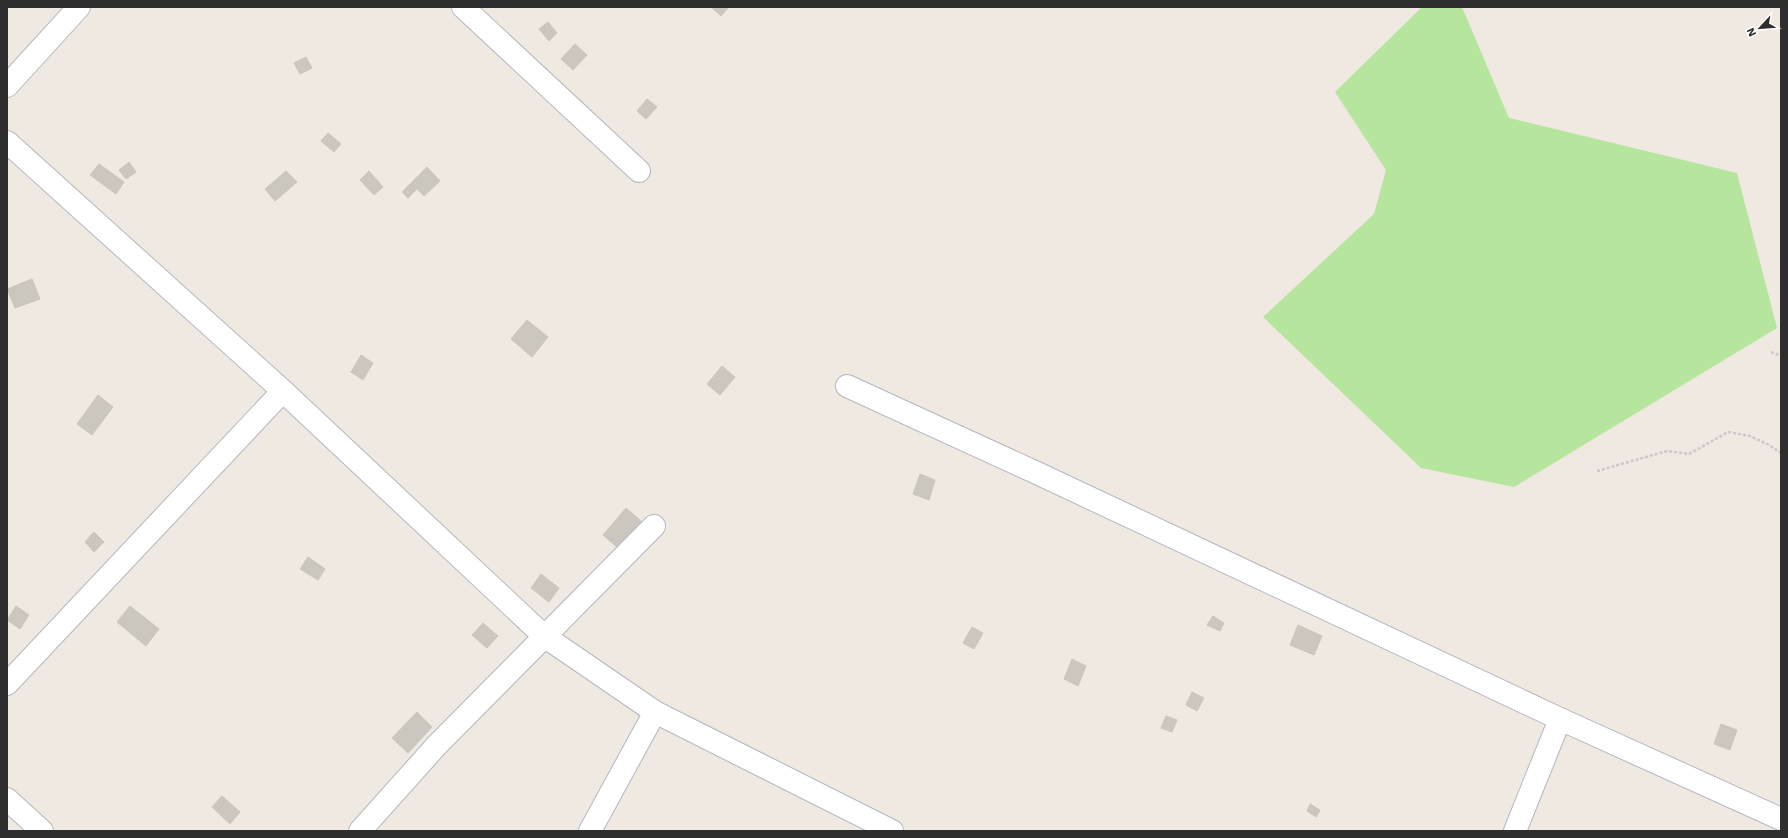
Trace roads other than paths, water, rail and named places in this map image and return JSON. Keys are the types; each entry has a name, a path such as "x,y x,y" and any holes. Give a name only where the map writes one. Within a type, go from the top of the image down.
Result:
{"street":[{"path":"7,86 79,7"},
{"path":"464,7 639,171"},
{"path":"7,142 283,391 544,636 655,712 892,831"},
{"path":"847,386 1044,476 1560,719 1781,819"},
{"path":"7,684 283,391"},
{"path":"360,831 437,745 654,526"},
{"path":"590,831 655,712"},
{"path":"1515,831 1560,719"},
{"path":"7,799 42,831"}]}
